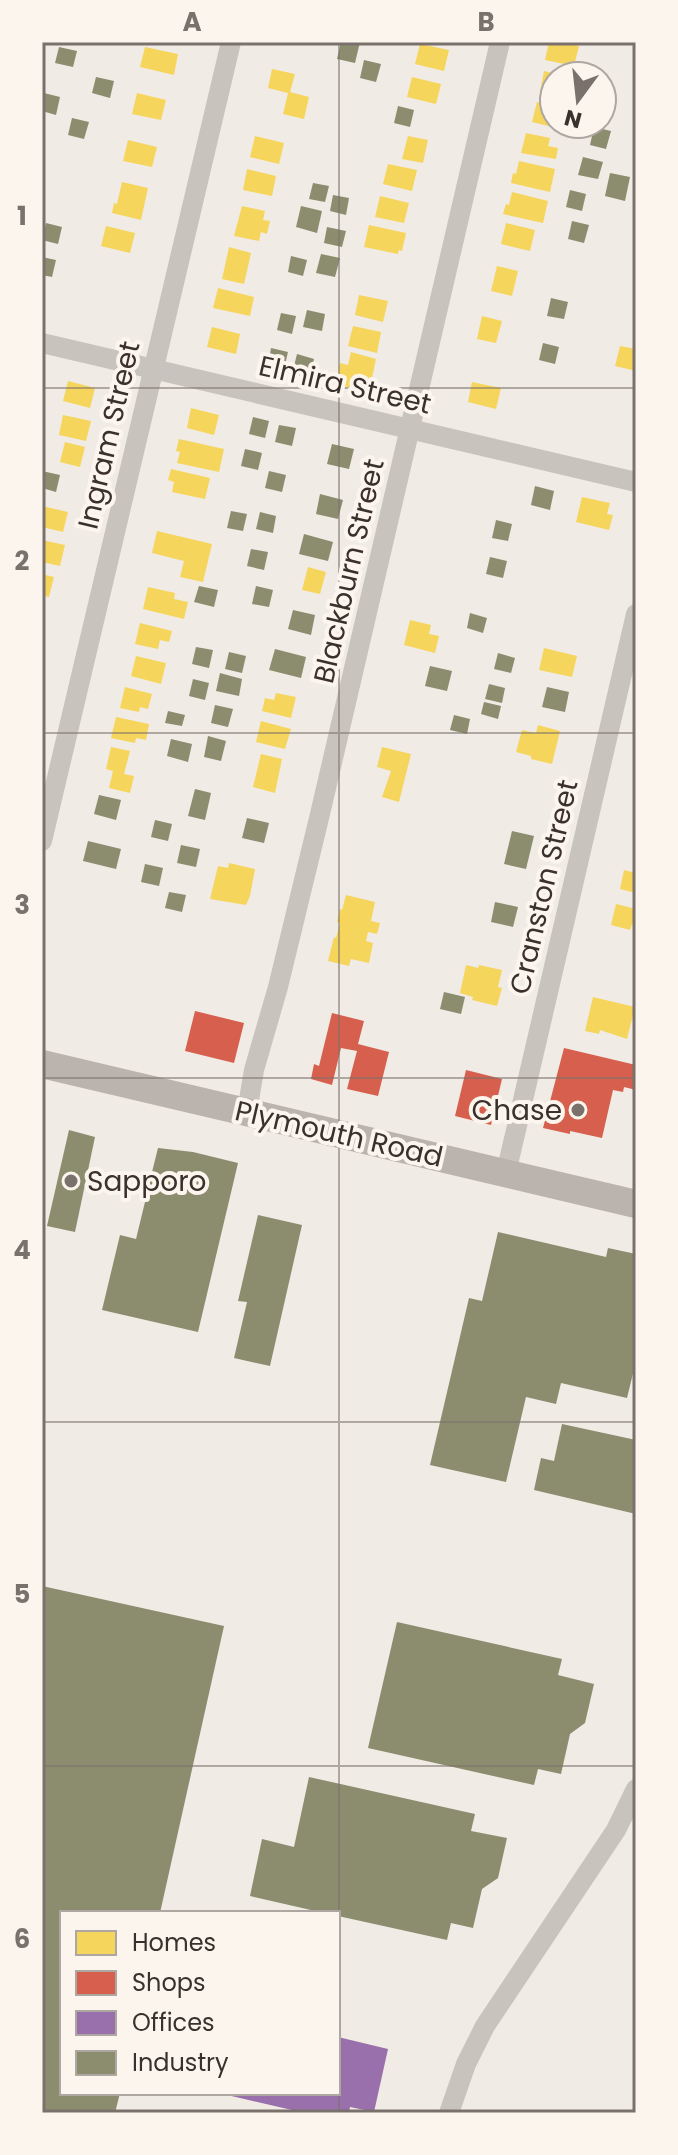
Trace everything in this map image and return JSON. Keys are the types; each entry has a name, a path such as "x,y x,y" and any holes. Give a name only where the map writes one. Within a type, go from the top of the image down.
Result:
{"main road":[{"name":"Plymouth Road","path":"42,1064 636,1204"}],"street":[{"name":"Ingram Street","path":"42,841 231,42"},
{"name":"Blackburn Street","path":"247,1112 254,1070 313,843 500,42"},
{"name":"Elmira Street","path":"42,343 636,482"},
{"name":"Cranston Street","path":"506,1173 636,614"},
{"path":"449,2113 466,2064 485,2026 616,1830 636,1789"}],"building: Homes":[{"path":"549,42 579,46 576,60 545,60"},
{"path":"420,44 449,50 444,71 415,64"},
{"path":"145,47 178,54 174,75 140,67"},
{"path":"272,69 295,74 290,92 309,97 304,119 283,114 288,93 268,88"},
{"path":"412,77 441,84 436,104 407,97"},
{"path":"137,93 166,100 161,120 132,114"},
{"path":"537,102 538,102 538,123 532,122"},
{"path":"526,133 538,136 538,140 550,140 548,146 558,148 556,159 521,153"},
{"path":"255,136 284,143 279,164 250,157"},
{"path":"408,136 428,140 423,163 402,159"},
{"path":"128,140 157,147 152,167 123,161"},
{"path":"519,161 555,169 550,192 511,183"},
{"path":"388,164 417,170 412,191 383,184"},
{"path":"247,169 276,176 272,196 243,190"},
{"path":"122,182 148,188 141,220 112,213"},
{"path":"512,192 548,201 543,223 503,214"},
{"path":"380,196 409,203 404,223 375,217"},
{"path":"242,206 265,211 263,220 270,221 267,234 261,232 259,241 234,236"},
{"path":"506,223 535,230 530,251 501,244"},
{"path":"369,225 406,233 402,251 399,250 398,254 364,247"},
{"path":"106,226 135,233 130,253 101,246"},
{"path":"229,247 251,253 244,284 222,279"},
{"path":"497,266 518,271 512,296 491,291"},
{"path":"218,288 254,297 250,316 213,308"},
{"path":"359,295 388,301 383,322 355,315"},
{"path":"482,316 502,321 496,343 477,339"},
{"path":"353,326 381,332 377,353 348,346"},
{"path":"212,327 240,334 236,354 207,347"},
{"path":"620,346 636,349 636,371 615,366"},
{"path":"351,352 376,359 369,392 339,385 340,363 348,365"},
{"path":"68,381 95,388 90,408 63,401"},
{"path":"472,382 501,388 496,409 468,402"},
{"path":"191,408 219,415 214,435 187,428"},
{"path":"63,415 91,421 86,441 59,435"},
{"path":"179,439 224,449 219,472 177,463"},
{"path":"65,442 85,447 80,467 60,462"},
{"path":"171,469 210,478 205,499 172,492 174,482 168,480"},
{"path":"582,497 610,503 607,514 613,515 609,530 576,522"},
{"path":"42,506 68,512 63,532 42,527"},
{"path":"157,531 212,544 203,582 180,577 184,561 152,553"},
{"path":"42,540 65,545 60,566 42,562"},
{"path":"308,567 326,572 320,594 302,590"},
{"path":"42,574 54,577 49,597 42,595"},
{"path":"148,587 175,593 174,599 188,602 184,619 143,609"},
{"path":"410,620 431,625 429,634 439,636 435,653 404,645"},
{"path":"140,623 172,631 169,642 160,640 158,649 135,644"},
{"path":"544,648 577,656 572,677 539,670"},
{"path":"136,656 166,663 161,684 131,676"},
{"path":"125,687 152,694 148,709 140,707 139,712 120,708"},
{"path":"276,693 296,697 291,718 262,711 265,698 274,700"},
{"path":"116,717 149,724 146,740 136,738 135,743 111,738"},
{"path":"261,721 291,729 285,749 256,742"},
{"path":"538,725 560,731 552,764 516,752 522,730 536,733"},
{"path":"111,747 130,751 124,774 134,776 130,793 109,788 113,771 106,769"},
{"path":"382,747 411,754 399,802 382,797 391,771 377,767"},
{"path":"261,754 282,759 275,793 253,787"},
{"path":"229,863 255,869 246,905 210,899 218,866 228,868"},
{"path":"624,870 636,873 636,893 620,889"},
{"path":"346,895 375,902 371,921 380,923 377,934 368,932 366,941 373,943 369,963 351,959 349,966 328,961"},
{"path":"616,904 636,909 636,925 632,924 630,930 611,925"},
{"path":"466,965 502,970 498,987 502,988 497,1006 472,1000 473,997 460,993"},
{"path":"593,997 635,1007 627,1039 600,1030 599,1034 585,1031"}],"building: Shops":[{"path":"195,1011 244,1023 234,1063 185,1051"},
{"path":"332,1013 364,1021 358,1044 389,1052 378,1096 347,1089 357,1051 341,1048 332,1085 311,1079 314,1064 319,1066"},
{"name":"Chase","path":"564,1048 636,1065 636,1090 624,1087 623,1092 613,1090 602,1138 543,1128"},
{"path":"466,1070 502,1079 491,1125 455,1116"}],"building: Offices":[{"path":"340,2037 388,2049 374,2112 350,2107 349,2113 305,2113 227,2095 340,2095"}],"building: Industry":[{"path":"341,42 360,42 355,63 337,59"},
{"path":"59,47 77,51 73,67 55,63"},
{"path":"364,60 381,64 376,82 360,78"},
{"path":"96,77 114,81 110,98 92,93"},
{"path":"44,93 60,97 56,115 42,111"},
{"path":"398,106 414,110 410,127 394,123"},
{"path":"72,118 89,122 84,139 68,135"},
{"path":"591,140 608,140 606,149 590,145"},
{"path":"583,157 603,162 598,179 578,175"},
{"path":"610,173 630,177 625,201 605,196"},
{"path":"313,183 329,186 325,202 309,199"},
{"path":"570,190 586,194 582,211 566,207"},
{"path":"333,195 349,198 346,215 330,211"},
{"path":"301,206 322,211 317,233 296,227"},
{"path":"572,221 589,225 584,243 568,239"},
{"path":"46,223 62,227 58,244 42,240"},
{"path":"327,227 346,231 342,247 324,243"},
{"path":"321,254 340,258 335,277 316,273"},
{"path":"291,256 307,260 303,276 288,272"},
{"path":"42,257 56,260 52,277 42,275"},
{"path":"551,298 568,302 564,319 547,316"},
{"path":"307,310 325,314 322,331 303,327"},
{"path":"281,313 296,316 292,334 277,330"},
{"path":"543,343 559,347 555,364 539,360"},
{"path":"271,348 288,352 284,369 268,366"},
{"path":"297,354 314,359 310,378 292,374"},
{"path":"253,417 269,421 265,438 249,434"},
{"path":"279,425 296,428 292,446 275,442"},
{"path":"332,444 354,449 349,469 327,464"},
{"path":"245,449 262,453 258,470 241,466"},
{"path":"42,471 60,475 56,492 42,488"},
{"path":"269,471 286,475 282,492 265,488"},
{"path":"535,486 554,491 550,510 531,505"},
{"path":"320,494 343,500 338,519 316,514"},
{"path":"231,511 247,514 243,531 227,528"},
{"path":"260,512 276,516 273,533 256,529"},
{"path":"496,520 512,524 508,541 492,538"},
{"path":"304,534 333,542 328,561 299,554"},
{"path":"251,549 268,552 264,570 247,566"},
{"path":"490,557 507,561 503,578 486,574"},
{"path":"199,586 218,590 214,607 194,602"},
{"path":"256,586 273,590 269,607 252,604"},
{"path":"293,610 315,615 311,635 288,629"},
{"path":"470,613 487,618 483,633 467,628"},
{"path":"196,647 213,650 209,668 192,664"},
{"path":"275,649 306,657 301,678 269,670"},
{"path":"229,652 246,656 242,673 225,669"},
{"path":"498,653 515,658 511,673 494,669"},
{"path":"430,666 452,671 447,691 425,686"},
{"path":"220,673 242,679 239,696 216,691"},
{"path":"193,679 209,683 205,700 189,696"},
{"path":"489,684 505,688 502,703 485,699"},
{"path":"547,687 569,692 565,712 542,707"},
{"path":"484,702 501,706 498,719 481,714"},
{"path":"215,705 233,709 228,727 211,723"},
{"path":"168,711 185,715 182,726 165,723"},
{"path":"454,715 470,719 467,734 450,730"},
{"path":"208,736 226,741 221,761 204,757"},
{"path":"171,739 192,744 188,762 167,756"},
{"path":"195,789 211,793 205,820 188,816"},
{"path":"99,795 121,800 116,820 94,814"},
{"path":"247,818 269,823 264,843 242,838"},
{"path":"155,820 172,824 168,841 151,837"},
{"path":"512,831 534,836 526,869 504,864"},
{"path":"88,841 121,849 116,869 83,861"},
{"path":"181,845 200,849 196,867 177,863"},
{"path":"145,864 163,868 159,886 141,882"},
{"path":"169,892 186,895 182,912 165,908"},
{"path":"495,902 518,907 513,927 491,922"},
{"path":"444,992 465,997 461,1014 440,1009"},
{"name":"Sapporo","path":"69,1130 95,1137 75,1232 47,1226"},
{"path":"158,1148 193,1152 238,1163 198,1332 102,1310 120,1235 136,1239 145,1202 140,1200 144,1183 149,1184"},
{"path":"258,1215 302,1225 270,1366 234,1358 247,1302 238,1301"},
{"path":"498,1232 606,1257 608,1248 636,1254 636,1361 627,1398 561,1383 556,1404 526,1397 506,1482 430,1465 469,1298 482,1301"},
{"path":"562,1424 636,1440 636,1514 534,1490 541,1458 554,1461"},
{"path":"42,1586 224,1626 160,1911 60,1911 60,2095 120,2095 115,2113 42,2113"},
{"path":"397,1622 562,1659 558,1675 594,1684 585,1723 570,1734 561,1774 538,1769 534,1785 368,1748"},
{"path":"309,1777 475,1814 471,1831 507,1838 498,1878 482,1889 473,1928 451,1923 447,1940 340,1916 340,1911 315,1911 250,1896 262,1839 294,1847"}],"place":[{"name":"Chase","path":"578,1110"},
{"name":"Sapporo","path":"71,1181"}]}
